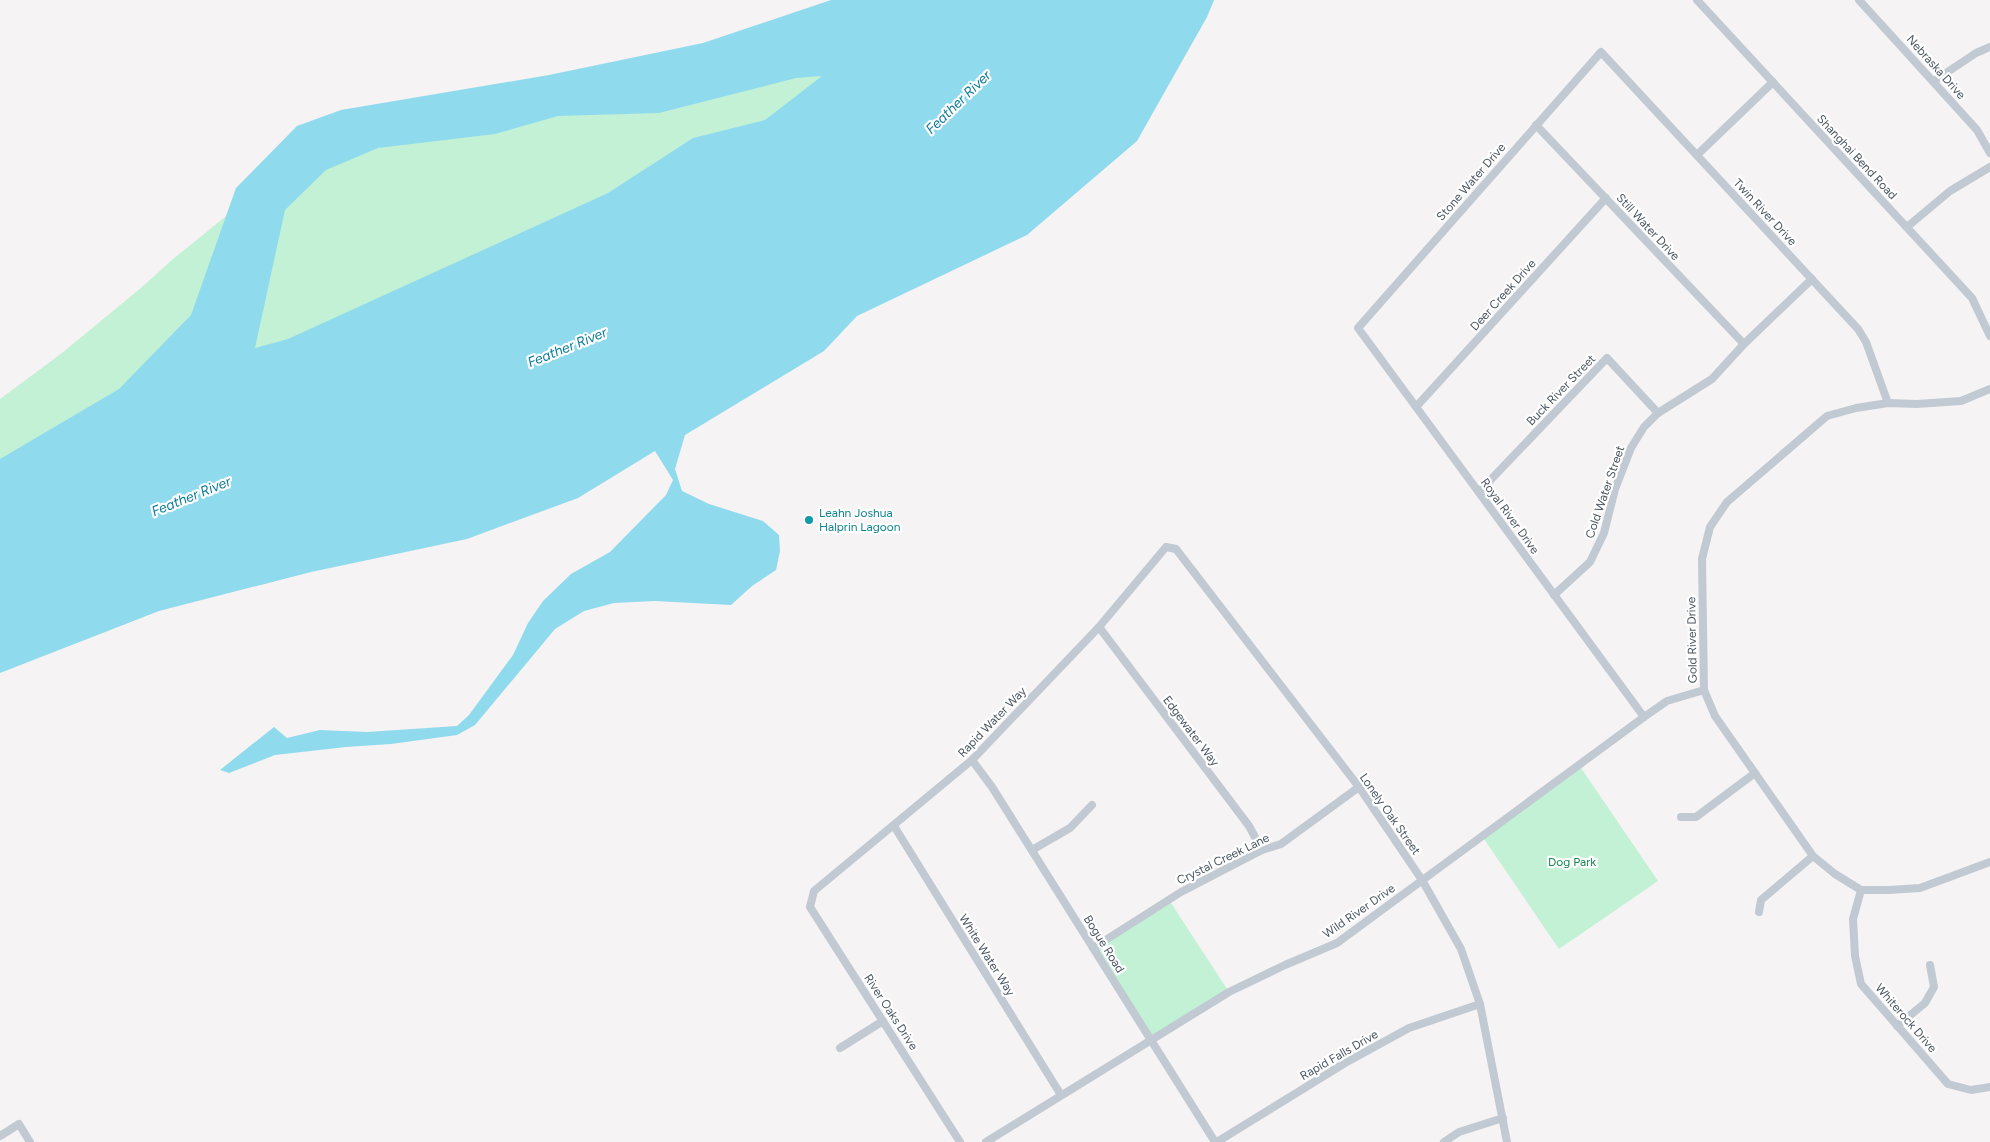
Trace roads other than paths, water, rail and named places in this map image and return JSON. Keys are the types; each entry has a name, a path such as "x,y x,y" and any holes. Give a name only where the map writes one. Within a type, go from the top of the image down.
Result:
{"street":[{"name":"Shanghai Bend Road","path":"1697,0 1972,298 1990,336"},
{"name":"Nebraska Drive","path":"1858,0 1977,130 1990,153"},
{"path":"1934,81 1976,53 1990,47"},
{"name":"Stone Water Drive","path":"1358,328 1601,52"},
{"name":"Twin River Drive","path":"1601,52 1858,329 1866,342 1888,403"},
{"path":"1696,155 1773,82"},
{"name":"Still Water Drive","path":"1536,125 1744,344"},
{"path":"1907,227 1950,191 1990,167"},
{"name":"Deer Creek Drive","path":"1416,407 1606,198"},
{"name":"Cold Water Street","path":"1554,595 1590,562 1604,533 1615,489 1631,448 1644,427 1658,412 1712,379 1744,344 1812,279"},
{"name":"Royal River Drive","path":"1358,328 1644,717"},
{"name":"Buck River Street","path":"1479,492 1607,358 1658,412"},
{"name":"Gold River Drive","path":"1861,890 1835,874 1813,856 1715,716 1704,690 1702,559 1710,527 1727,502 1827,416 1888,403 1917,404 1960,401 1990,389"},
{"name":"Rapid Water Way","path":"814,891 972,760 1099,627 1166,547"},
{"name":"Lonely Oak Street","path":"1166,547 1176,549 1359,787 1422,880 1460,949 1480,1004 1507,1142"},
{"name":"Edgewater Way","path":"1099,627 1249,826 1262,850"},
{"name":"Wild River Drive","path":"986,1142 1150,1039 1229,992 1337,943 1644,717 1668,701 1704,690"},
{"name":"Bogue Road","path":"972,760 992,787 1216,1142"},
{"path":"1681,817 1696,817 1755,773"},
{"name":"Crystal Creek Lane","path":"1093,948 1181,892 1262,850 1280,844 1359,787"},
{"path":"1032,850 1070,828 1092,806"},
{"name":"White Water Way","path":"894,826 1061,1095"},
{"path":"1760,912 1761,900 1813,856"},
{"path":"1861,890 1920,888 1990,862"},
{"name":"Whiterock Drive","path":"1861,890 1853,919 1855,956 1862,984 1948,1084 1972,1090 1990,1087"},
{"name":"River Oaks Drive","path":"814,891 810,907 960,1142"},
{"path":"1897,1026 1925,1003 1934,987 1930,965"},
{"name":"Rapid Falls Drive","path":"1216,1142 1344,1063 1401,1033 1480,1004"},
{"path":"840,1048 883,1021"},
{"path":"1444,1142 1459,1132 1503,1118"},
{"path":"0,1136 19,1124 30,1142"}],"water":[{"name":"Feather River","path":"831,0 1214,0 1207,17 1137,141 1027,235 857,316 824,351 685,435 675,469 682,491 709,504 763,521 779,535 780,551 776,570 752,586 731,605 655,601 614,603 584,611 555,629 475,725 457,735 391,744 275,755 229,773 220,770 274,727 287,738 320,730 367,732 457,726 469,715 513,655 528,623 543,601 571,574 610,552 666,495 673,480 655,451 578,498 467,539 311,572 159,611 0,673 0,459 119,389 191,315 236,188 297,126 341,110 549,75 703,43","holes":["822,76 765,120 693,138 608,193 288,339 255,348 285,210 326,170 378,148 495,134 558,116 659,113 796,78"]}],"place":[{"name":"Leahn Joshua Halprin Lagoon","path":"809,520"}],"park label":[{"name":"Dog Park","path":"1572,862"}]}
